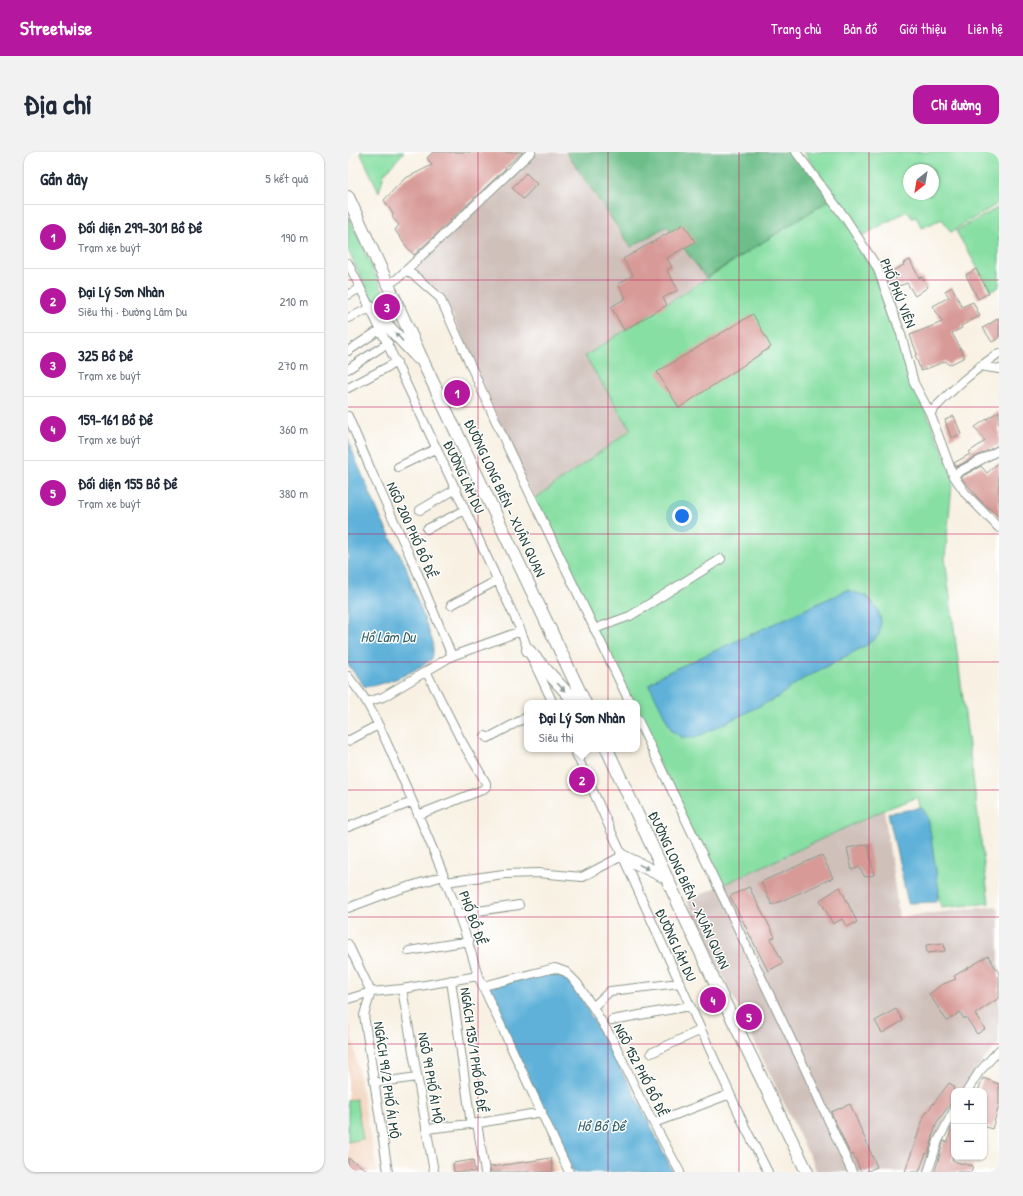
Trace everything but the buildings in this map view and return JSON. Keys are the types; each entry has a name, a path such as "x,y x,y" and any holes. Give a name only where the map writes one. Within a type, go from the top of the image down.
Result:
{"main road":[{"name":"ĐƯỜNG LONG BIÊN – XUÂN QUAN","path":"348,197 425,366 584,700"},
{"path":"372,308 425,366"},
{"path":"528,650 573,700"},
{"name":"ĐƯỜNG LONG BIÊN – XUÂN QUAN","path":"608,752 718,987 808,1172"},
{"path":"622,856 667,878"}],"street":[{"path":"388,285 406,270 531,152"},
{"name":"PHỐ PHÚ VIÊN","path":"796,152 846,219 877,267 901,334 914,383 930,413 953,475 966,494 999,528"},
{"name":"ĐƯỜNG LÂM DU","path":"348,263 372,308 498,580 552,700"},
{"path":"406,270 440,298 508,448 629,700"},
{"path":"348,296 360,288"},
{"path":"348,318 372,308"},
{"path":"348,350 381,329"},
{"path":"348,369 388,343"},
{"path":"930,413 957,385 999,353"},
{"path":"348,388 397,362"},
{"path":"980,366 999,369"},
{"name":"NGÕ 200 PHỐ BỒ ĐỀ","path":"348,416 415,567 452,656"},
{"path":"398,467 437,448"},
{"path":"953,475 999,450"},
{"path":"420,510 456,489"},
{"path":"427,529 465,510"},
{"path":"594,629 630,616 720,559"},
{"path":"451,605 498,580"},
{"path":"367,702 383,697 452,656 521,631"},
{"path":"418,815 482,790 486,787 486,783 461,740 426,671"},
{"name":"PHỐ BỒ ĐỀ","path":"348,676 367,702 378,725 418,815 469,941 478,976 569,1172"},
{"path":"485,736 488,738 524,719"},
{"path":"640,724 797,1052 852,1172"},
{"path":"348,741 378,725"},
{"name":"ĐƯỜNG LÂM DU","path":"575,752 766,1171"},
{"path":"348,827 412,802"},
{"path":"348,908 388,893 444,879 504,874 538,874 582,877 622,856"},
{"path":"457,914 518,906"},
{"path":"409,951 469,941"},
{"path":"348,944 371,992"},
{"name":"NGÕ 152 PHỐ BỒ ĐỀ","path":"483,986 555,968 566,972 577,982 614,1042 680,1172"},
{"path":"348,999 371,992 402,989 478,976"},
{"name":"NGÁCH 135/1 PHỐ BỒ ĐỀ","path":"451,980 474,1124 485,1172"},
{"path":"593,1007 610,991 680,983"},
{"name":"NGÕ 99 PHỐ ÁI MỘ","path":"402,989 434,1172"},
{"name":"NGÁCH 99/2 PHỐ ÁI MỘ","path":"371,992 364,1015 388,1172"},
{"path":"612,1020 690,1006"},
{"path":"651,1053 701,1030"},
{"path":"969,1088 979,1072 999,1050"},
{"path":"374,1083 418,1078"},
{"path":"654,1123 730,1094"},
{"path":"426,1129 474,1124 542,1112"},
{"path":"928,1172 938,1141 951,1116"}],"shaded area":[{"path":"531,152 566,152 631,247 667,226 706,278 585,356 631,430 533,500 443,294 406,270"},
{"path":"884,810 899,917 996,906 999,911 999,1043 974,1071 964,1088 951,1088 951,1109 943,1122 925,1172 817,1172 687,901"},
{"path":"350,1025 377,1172 348,1172 348,1026"},
{"path":"552,1157 559,1172 486,1172 484,1165"}],"green space":[{"path":"360,152 404,152 384,174 379,192"},
{"path":"566,152 795,152 831,199 706,278 667,226 631,247"},
{"path":"804,152 999,152 999,203 951,232 942,219 922,228 916,217 912,218 907,211 862,236"},
{"path":"831,199 877,267 914,383 953,475 945,558 989,903 941,908 918,797 884,810 718,887 640,724 640,700 629,700 533,500 631,430 585,356"},
{"path":"999,207 999,287 991,291 956,231"},
{"path":"348,215 399,326 374,303 348,250"},
{"path":"356,1099 363,1139 348,1142 348,1100"}],"water":[{"name":"Hồ Lâm Du","path":"348,438 382,521 406,566 433,642 432,659 391,681 365,687 348,665"},
{"path":"847,590 866,596 878,610 881,621 879,635 867,645 801,680 778,697 695,738 683,738 672,731 649,684 662,675"},
{"path":"922,808 928,817 939,891 936,902 908,903 888,813"},
{"name":"Hồ Bồ Đề","path":"547,969 570,978 642,1108 673,1172 573,1172 556,1132 506,1031 488,985"}],"place":[{"name":"325 Bồ Đề","path":"387,307"},
{"name":"Đối diện 299-301 Bồ Đề","path":"457,393"},
{"name":"Đại Lý Sơn Nhàn","path":"582,780"},
{"name":"159-161 Bồ Đề","path":"713,1000"},
{"name":"Đối diện 155 Bồ Đề","path":"749,1017"}]}
